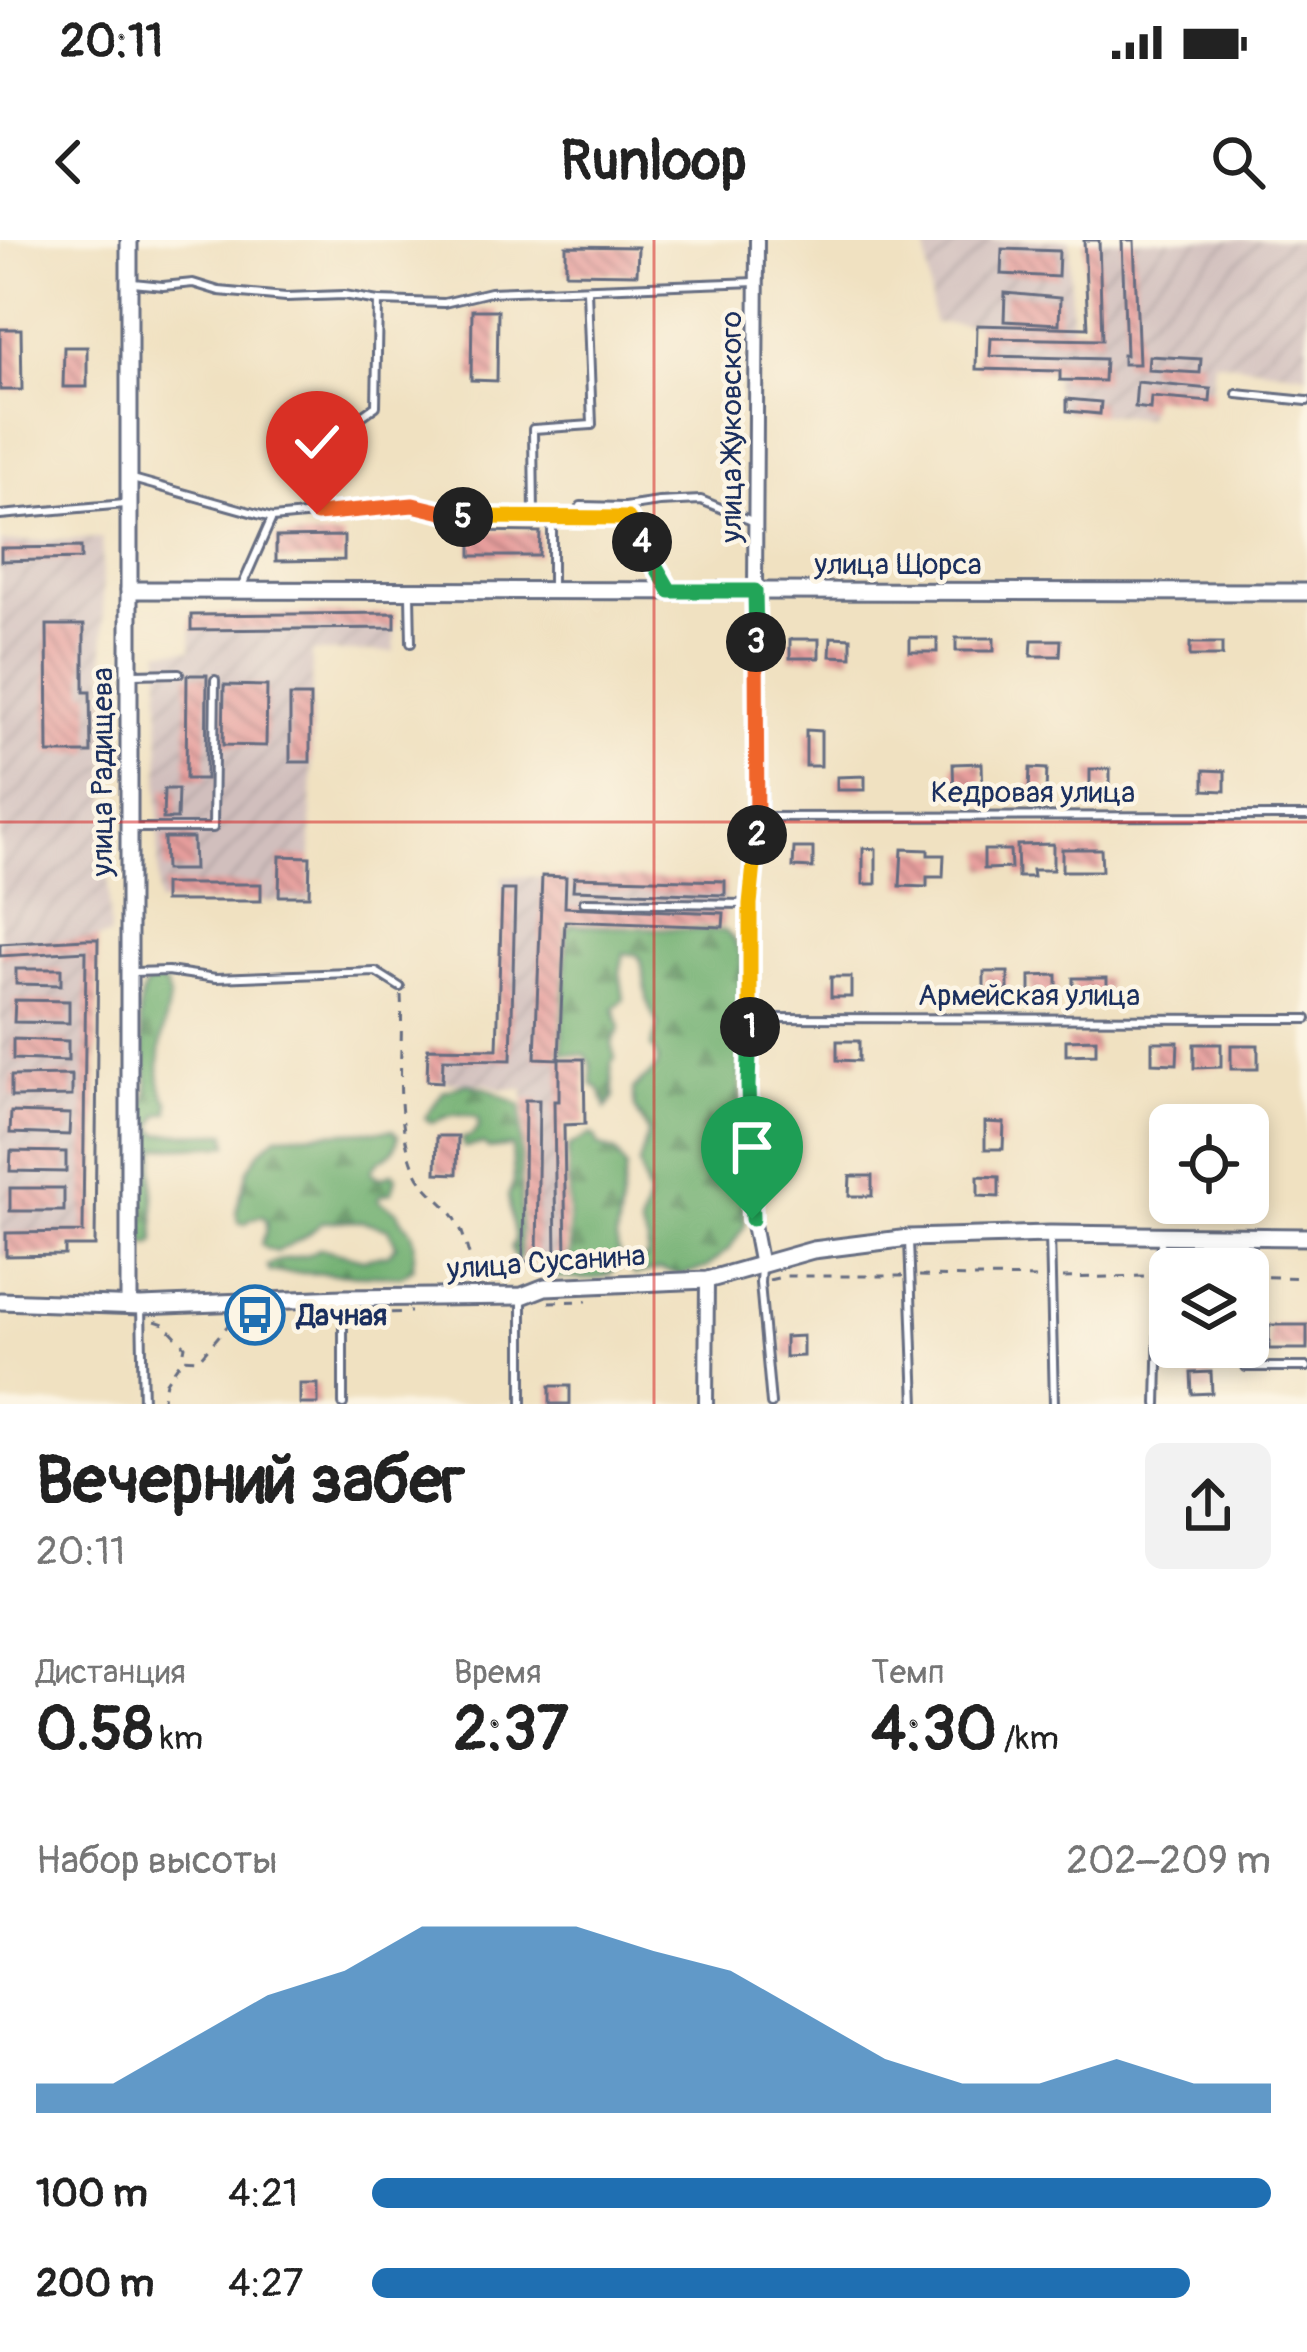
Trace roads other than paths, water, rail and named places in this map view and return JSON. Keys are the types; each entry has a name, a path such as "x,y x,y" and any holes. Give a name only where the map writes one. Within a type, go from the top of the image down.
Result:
{"street":[{"name":"улица Радищева","path":"129,240 129,973 137,1309"},
{"name":"улица Жуковского","path":"757,240 759,817 750,904 748,1085 752,1219 761,1266"},
{"name":"улица Щорса","path":"129,590 1307,592"},
{"name":"улица Сусанина","path":"0,1301 137,1309 247,1301 522,1295 545,1287 707,1280 813,1250 909,1238 1050,1234 1307,1237"},
{"path":"706,1404 707,1280"}],"lane":[{"path":"129,283 193,283 219,291 286,297 344,295 379,302 444,303 490,292 756,282"},
{"path":"534,518 533,429 592,425 587,288"},
{"path":"317,514 341,431 376,406 379,302"},
{"path":"1237,394 1307,400"},
{"path":"129,478 272,518 413,505 471,518 628,518 670,591"},
{"path":"581,506 701,500 755,522"},
{"path":"0,515 129,504"},
{"path":"618,518 625,507"},
{"path":"240,590 272,518"},
{"path":"552,518 553,591"},
{"path":"410,591 411,644"},
{"path":"129,674 179,673"},
{"path":"129,828 213,828 214,680"},
{"name":"Кедровая улица","path":"759,817 1307,816"},
{"path":"584,902 750,904"},
{"path":"129,973 168,970 216,978 376,972 400,987"},
{"name":"Армейская улица","path":"751,1018 1307,1019"},
{"path":"1050,1234 1054,1404"},
{"path":"1157,1404 1161,1236"},
{"path":"1244,1236 1245,1248"},
{"path":"909,1238 915,1404"},
{"name":"улица Жуковского","path":"761,1266 772,1404"},
{"path":"522,1295 522,1404"},
{"path":"343,1298 343,1404"},
{"path":"137,1309 143,1404"},
{"path":"1269,1367 1307,1367"}],"place":[{"name":"Дачная","path":"255,1315"}]}
